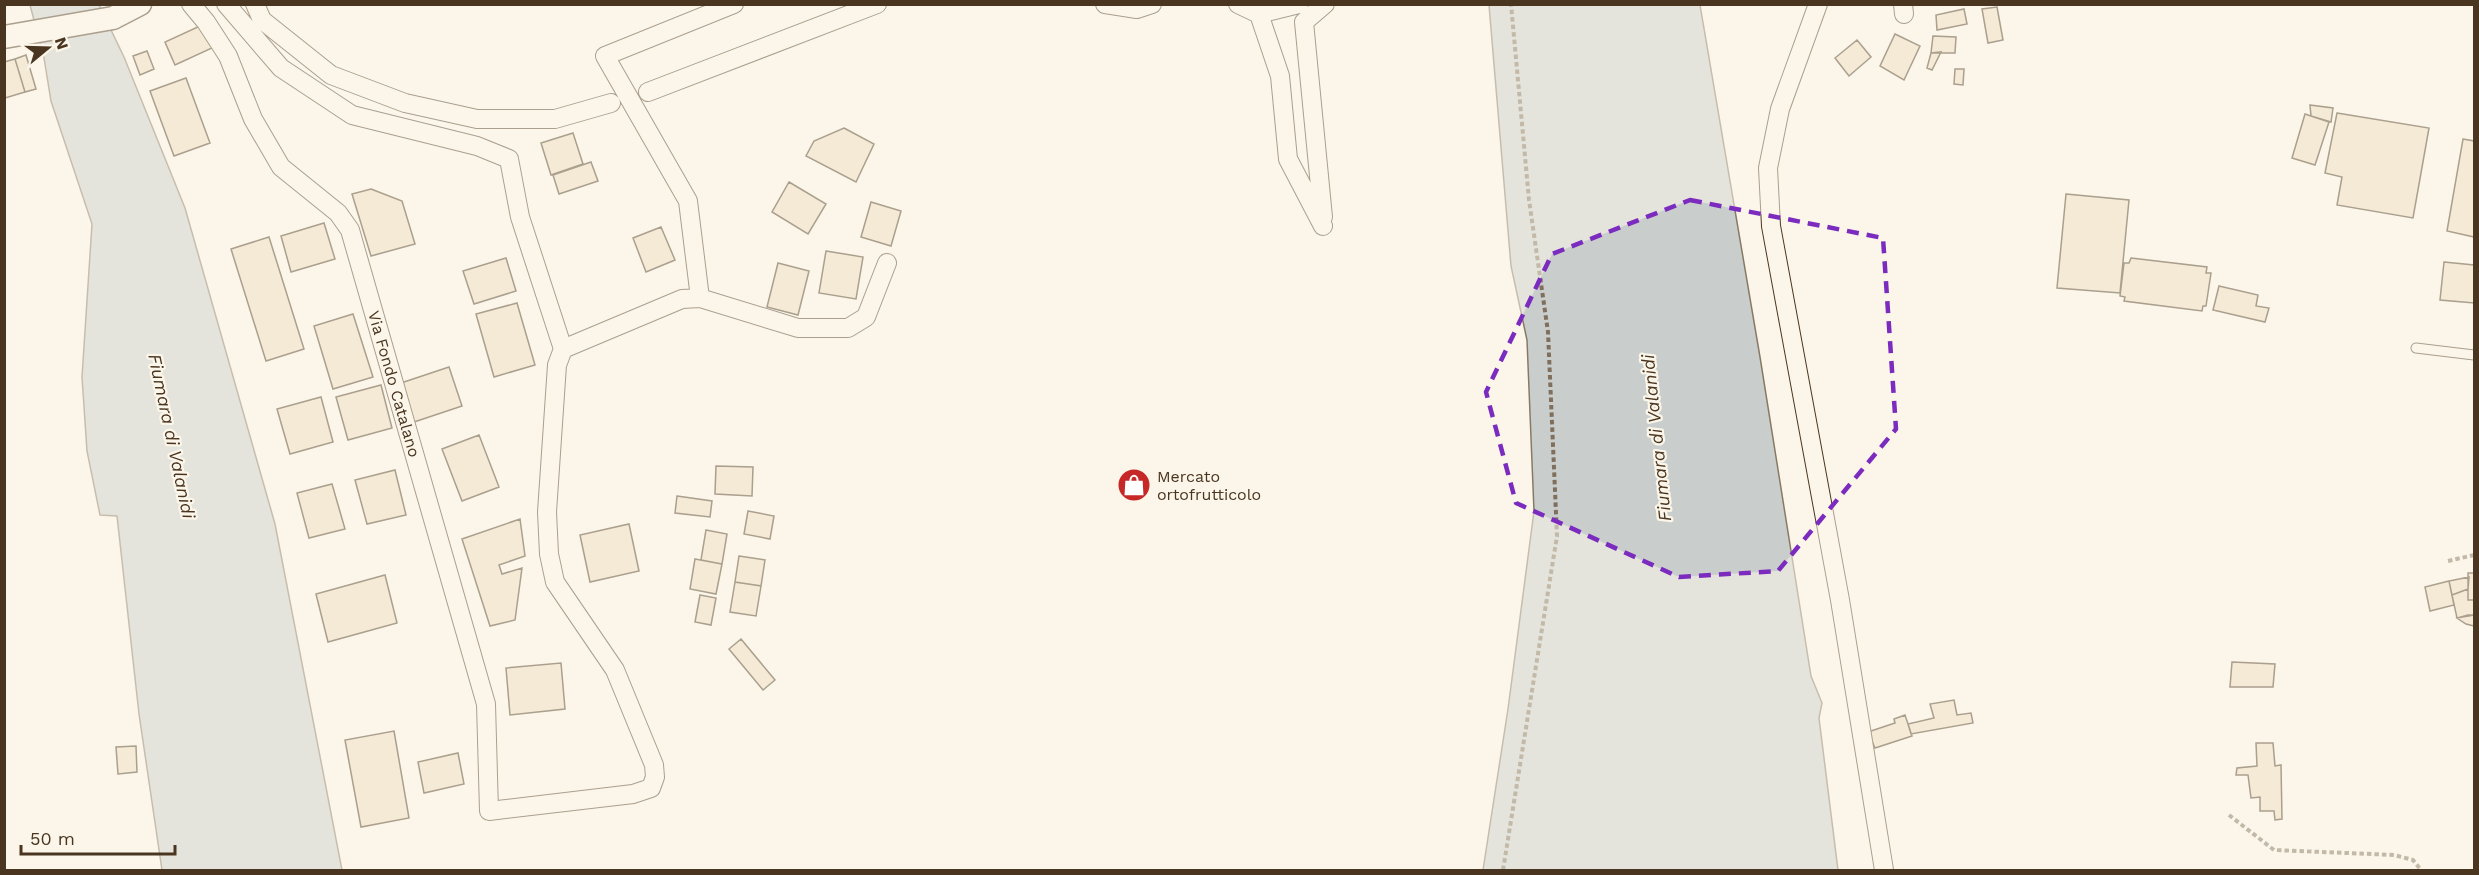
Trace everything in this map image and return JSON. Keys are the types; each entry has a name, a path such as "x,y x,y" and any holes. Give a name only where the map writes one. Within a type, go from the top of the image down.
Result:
{"street":[{"path":"15,35 113,18 140,4"},
{"name":"Via Fondo Catalano","path":"191,4 228,56 253,119 281,167 338,213 350,230 486,704 489,811 633,794 651,788 655,777 654,765 615,670 555,582 549,554 546,512 557,365 562,349"},
{"path":"226,4 281,68 352,115 477,146 509,159 520,217 562,349 682,299 700,298 798,328 848,328 866,317 887,263"},
{"path":"255,4 262,20 331,75 405,104 477,118 555,119 611,103"},
{"path":"700,298 688,201 605,56 734,4"},
{"path":"648,92 877,4"},
{"path":"1105,4 1137,9 1152,4"},
{"path":"1238,4 1259,14 1299,4"},
{"path":"1259,14 1280,76 1288,159 1323,226 1304,22 1325,4"},
{"path":"1818,4 1780,109 1768,168 1771,226 1840,600 1884,870"}],"lane":[{"path":"2416,348 2475,355"}],"path":[{"path":"1503,870 1557,536 1548,332 1529,200 1511,4"},
{"path":"2448,561 2475,555"},
{"path":"2229,815 2274,850 2394,855 2413,860 2421,870"}],"highlighted area":[{"path":"1690,200 1883,238 1896,429 1778,571 1679,577 1516,503 1486,392 1552,254"}],"water":[{"name":"Fiumara di Valanidi","path":"30,5 99,5 124,57 185,208 275,524 342,870 162,870 139,714 117,516 100,515 87,451 82,377 92,224 51,101 44,58"},
{"name":"Fiumara di Valanidi","path":"1489,5 1700,5 1811,676 1822,703 1819,718 1838,870 1483,870 1508,709 1534,511 1527,340 1511,266"}],"building":[{"path":"1997,7 2003,40 1988,43 1982,9"},
{"path":"1964,9 1967,24 1937,30 1936,15"},
{"path":"202,25 212,48 175,65 165,42"},
{"path":"1895,34 1920,46 1904,80 1880,66"},
{"path":"1933,36 1956,37 1955,53 1931,53"},
{"path":"1857,40 1871,57 1849,76 1835,58"},
{"path":"147,51 154,69 140,75 133,56"},
{"path":"1941,52 1932,70 1927,68 1931,53"},
{"path":"26,55 36,89 25,92 15,59"},
{"path":"15,59 25,92 5,98 4,62"},
{"path":"1955,69 1964,69 1963,85 1954,84"},
{"path":"186,78 210,143 174,156 150,91"},
{"path":"2310,105 2333,108 2331,122 2311,116"},
{"path":"2337,113 2429,128 2413,218 2337,205 2342,177 2325,173"},
{"path":"2305,114 2329,122 2315,165 2292,158"},
{"path":"844,128 874,144 856,182 806,156 814,141"},
{"path":"573,133 583,164 551,175 541,143"},
{"path":"2463,139 2474,141 2474,237 2447,231"},
{"path":"591,162 598,181 559,194 553,175"},
{"path":"789,182 826,204 808,234 772,212"},
{"path":"371,189 402,201 415,244 371,256 352,194"},
{"path":"2066,194 2129,200 2120,293 2057,288"},
{"path":"871,202 901,211 891,246 861,237"},
{"path":"324,223 335,259 291,272 281,236"},
{"path":"661,227 675,260 646,272 633,238"},
{"path":"269,237 304,349 266,361 231,249"},
{"path":"826,251 863,257 856,299 819,293"},
{"path":"506,258 516,291 474,304 463,271"},
{"path":"2131,258 2207,267 2206,273 2211,273 2206,306 2203,306 2202,311 2124,301 2125,297 2120,296 2124,263 2129,263"},
{"path":"2444,262 2474,265 2474,303 2440,300"},
{"path":"778,263 809,271 798,315 767,307"},
{"path":"2219,286 2258,295 2256,306 2269,308 2265,322 2213,310"},
{"path":"517,303 535,365 494,377 476,314"},
{"path":"353,314 373,377 333,389 314,326"},
{"path":"449,367 462,406 411,423 398,384"},
{"path":"381,385 392,428 348,440 336,397"},
{"path":"321,397 333,442 290,454 277,409"},
{"path":"479,435 499,487 462,501 442,449"},
{"path":"716,466 753,467 752,496 715,494"},
{"path":"395,470 406,515 367,524 355,480"},
{"path":"332,484 345,529 309,538 297,493"},
{"path":"677,496 712,501 710,517 675,513"},
{"path":"748,511 774,516 770,539 744,534"},
{"path":"520,519 525,556 499,565 502,574 522,568 515,620 490,626 462,539"},
{"path":"629,524 639,571 590,582 580,535"},
{"path":"706,530 727,534 722,564 701,560"},
{"path":"739,556 765,560 761,586 735,582"},
{"path":"695,559 722,564 716,594 690,589"},
{"path":"2468,573 2474,573 2474,600 2468,600"},
{"path":"385,575 397,623 328,642 316,594"},
{"path":"2469,577 2468,589 2452,595 2449,581"},
{"path":"2449,581 2454,605 2430,611 2425,587"},
{"path":"735,582 761,586 756,616 730,612"},
{"path":"2468,589 2468,600 2474,600 2474,615 2457,618 2452,595"},
{"path":"700,595 716,598 711,625 695,622"},
{"path":"2474,615 2474,626 2457,618"},
{"path":"741,639 775,680 763,690 729,649"},
{"path":"2232,662 2275,664 2273,687 2230,687"},
{"path":"561,663 565,709 510,715 506,668"},
{"path":"1954,700 1957,715 1971,713 1973,723 1911,734 1908,724 1934,718 1930,704"},
{"path":"1905,715 1912,736 1875,748 1868,732 1895,723 1894,719"},
{"path":"394,731 409,818 361,827 345,740"},
{"path":"2256,743 2273,743 2275,766 2281,765 2282,819 2275,820 2274,811 2260,811 2260,797 2251,798 2248,775 2236,775 2237,768 2257,766"},
{"path":"136,746 137,772 118,774 116,747"},
{"path":"458,753 464,784 424,793 418,762"}],"place":[{"name":"Mercato ortofrutticolo","path":"1134,485"}]}
